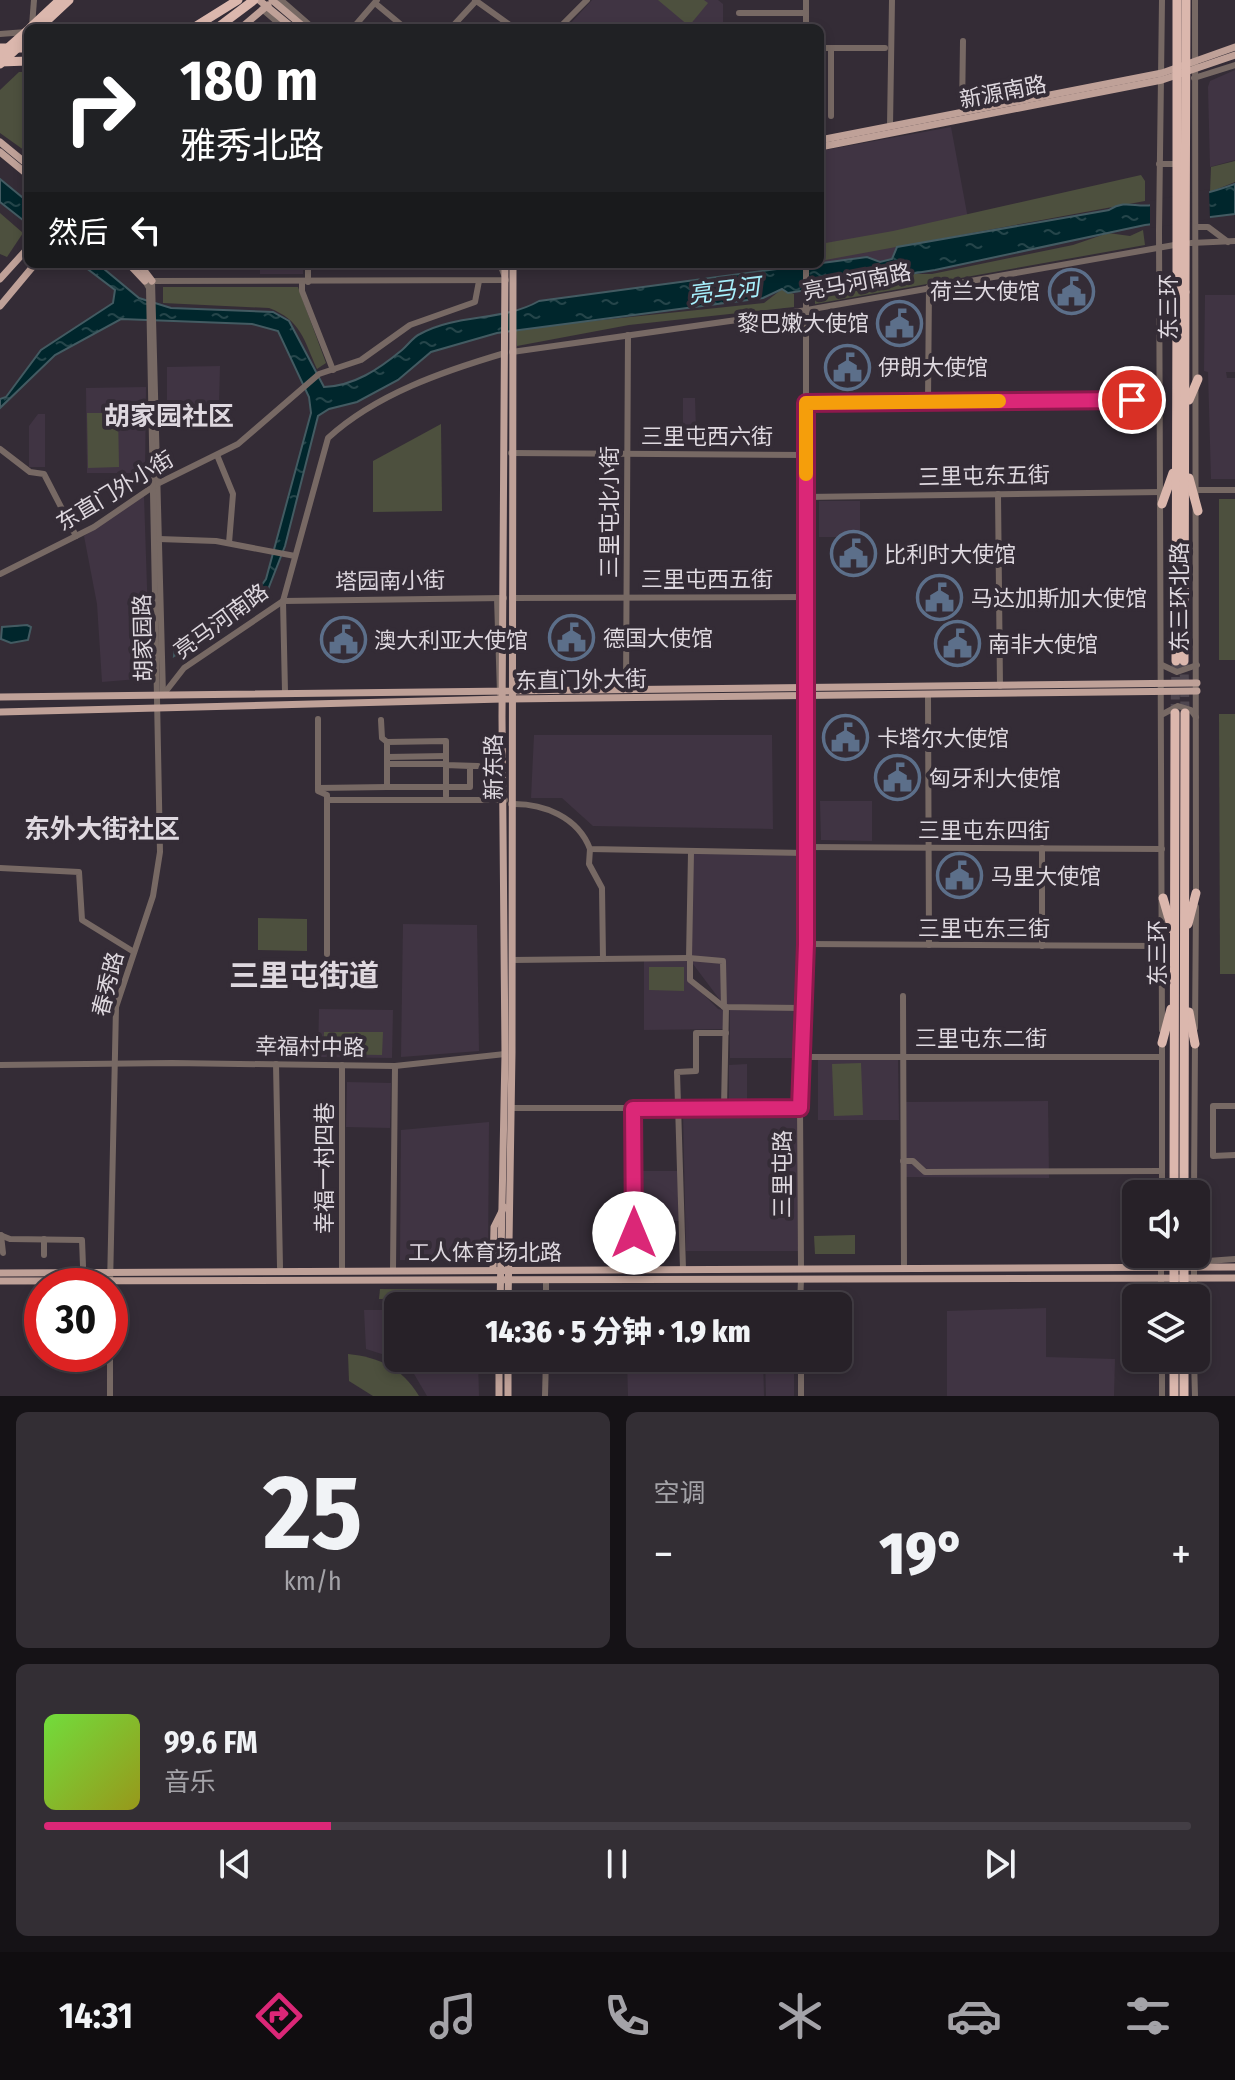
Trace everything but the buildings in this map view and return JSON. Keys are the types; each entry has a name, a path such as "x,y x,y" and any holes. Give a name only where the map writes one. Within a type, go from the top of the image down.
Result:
{"highway":[{"path":"36,24 60,0"},
{"path":"38,24 69,0"},
{"path":"199,24 237,0"},
{"name":"东三环","path":"1177,0 1181,292 1186,407 1180,661 1176,471 1181,292 1188,0"},
{"path":"225,24 264,2"},
{"path":"0,55 24,35"},
{"path":"0,63 24,37"},
{"path":"0,48 24,48"},
{"path":"0,63 24,61"},
{"path":"1186,407 1198,379"},
{"path":"1185,463 1198,511"},
{"path":"1162,504 1176,471"},
{"name":"东三环","path":"1180,713 1184,1180"},
{"path":"1180,939 1196,893"},
{"path":"1163,898 1180,939"},
{"path":"1180,994 1195,1044"},
{"path":"1162,1043 1180,994"},
{"name":"东三环","path":"1174,1180 1180,994"},
{"path":"1174,1396 1178,1372"},
{"path":"1180,1372 1184,1396"}],"main road":[{"path":"221,24 237,0"},
{"path":"245,24 264,2"},
{"path":"264,2 289,24"},
{"path":"264,2 299,24"},
{"path":"1191,72 1235,47"},
{"path":"1162,76 1191,72 1235,55"},
{"name":"新源南路","path":"824,139 1162,76"},
{"name":"新源南路","path":"824,146 1162,76"},
{"path":"0,142 24,162"},
{"path":"0,152 24,172"},
{"path":"0,279 24,252"},
{"path":"0,306 32,268"},
{"path":"133,268 150,284"},
{"path":"141,268 150,284"},
{"name":"新东路","path":"503,268 509,305"},
{"name":"新东路","path":"504,598 511,453 509,305 513,268"},
{"name":"新东路","path":"500,1270 512,1108 504,598 509,352"},
{"name":"东直门外大街","path":"0,697 285,692 505,694 805,692 1000,686 1162,687"},
{"path":"1162,687 1197,687"},
{"name":"东直门外大街","path":"0,712 157,709 626,690 928,694 1162,687"},
{"name":"新东路","path":"500,1270 494,1227 504,1205 508,802"},
{"name":"工人体育场北路","path":"1210,1263 1235,1267"},
{"name":"工人体育场北路","path":"128,1278 393,1270 1122,1268"},
{"path":"500,1270 506,1292"},
{"name":"工人体育场北路","path":"0,1273 24,1274"},
{"name":"工人体育场北路","path":"128,1279 1235,1278"},
{"path":"502,1292 504,1280"},
{"name":"工人体育场北路","path":"0,1281 24,1281"},
{"path":"499,1372 499,1396"},
{"path":"508,1372 508,1396"}],"street":[{"path":"31,24 34,0"},
{"path":"281,0 308,24"},
{"path":"563,24 587,0"},
{"path":"806,0 806,24"},
{"path":"890,126 892,0"},
{"path":"1163,0 1188,0"},
{"name":"东三环北路","path":"1162,1180 1159,164 1163,0"},
{"path":"1191,72 1195,0"},
{"path":"356,24 376,1 401,24"},
{"path":"456,24 476,1 508,24"},
{"path":"264,2 281,24"},
{"path":"739,13 806,13"},
{"path":"0,34 24,31"},
{"path":"962,112 963,41"},
{"path":"1162,50 1194,47"},
{"path":"824,48 885,48"},
{"path":"831,48 831,116"},
{"path":"1162,76 1235,65"},
{"name":"东三环北路","path":"1191,72 1189,142 1195,153 1198,188 1195,243 1198,511 1194,1180"},
{"path":"1159,164 1195,164"},
{"path":"1197,226 1208,227 1231,241"},
{"name":"亮马河南路","path":"159,695 184,668 283,601 292,555 328,438 344,424 438,373 509,352 807,310 1159,246 1231,241"},
{"path":"307,268 302,291 333,370 361,360 410,325 475,302 479,281"},
{"name":"三里屯路","path":"801,1269 800,1108 806,944 806,268"},
{"path":"150,284 506,280"},
{"name":"胡家园路","path":"150,284 159,695"},
{"path":"928,401 929,287"},
{"name":"三里屯北小街","path":"626,690 628,335"},
{"name":"东直门外小街","path":"0,574 76,536 154,486 238,444 302,386 319,374 333,370"},
{"path":"806,403 1161,400"},
{"path":"0,449 30,472 44,474 76,536"},
{"name":"三里屯西六街","path":"511,453 806,455"},
{"path":"217,455 233,494 229,543"},
{"name":"胡家园路","path":"154,486 159,539 157,709"},
{"path":"1198,490 1235,490"},
{"name":"三里屯东五街","path":"806,497 1162,492"},
{"path":"998,494 1000,686"},
{"path":"159,539 229,543 292,555"},
{"name":"三里屯西五街","path":"504,598 806,597"},
{"name":"塔园南小街","path":"283,601 504,598"},
{"path":"283,601 285,692"},
{"path":"1162,665 1177,672 1197,665"},
{"path":"928,694 929,945"},
{"path":"1162,720 1165,711 1178,706 1191,710 1197,721"},
{"name":"春秀路","path":"110,1268 116,1007 158,874 157,709"},
{"path":"318,719 318,791 327,795 327,954"},
{"path":"381,720 382,738 387,742 446,741 446,796"},
{"path":"387,742 387,787"},
{"path":"387,760 478,766"},
{"path":"318,788 470,787 470,766 446,762"},
{"path":"327,800 508,802 547,807 584,833 590,849 589,864 602,888 603,959"},
{"name":"三里屯东四街","path":"590,849 691,853 929,847 1162,849"},
{"path":"1042,848 1042,946"},
{"path":"691,853 690,980 725,1007 803,1008"},
{"path":"0,868 79,872 82,920 134,952"},
{"name":"三里屯东三街","path":"806,944 1162,946"},
{"path":"512,960 723,961 726,1033 724,1108"},
{"path":"903,996 904,1268"},
{"path":"683,1269 677,1072 696,1071 696,1033 726,1033"},
{"name":"幸福村中路","path":"0,1065 395,1066 505,1054"},
{"name":"三里屯东二街","path":"801,1057 1162,1057"},
{"path":"276,1064 280,1267"},
{"name":"幸福一村四巷","path":"342,1065 342,1271"},
{"path":"393,1270 395,1066"},
{"path":"1195,1106 1235,1106"},
{"path":"1213,1106 1213,1156 1235,1155"},
{"path":"512,1108 800,1108"},
{"path":"633,1109 634,1269"},
{"path":"903,1161 913,1161 925,1172 1162,1171"},
{"path":"3,1253 1,1235 82,1240 83,1266"},
{"path":"44,1239 44,1255"},
{"path":"1210,1260 1235,1259"},
{"path":"1161,1268 1161,1284"},
{"path":"1194,1268 1194,1284"},
{"path":"801,1279 801,1292"},
{"path":"546,1281 546,1292"},
{"path":"110,1372 110,1396"},
{"path":"545,1396 546,1372"},
{"path":"801,1372 801,1396"},
{"path":"1162,1372 1162,1396"},
{"path":"1194,1372 1195,1396"}],"shaded area":[{"path":"592,0 718,0 723,4 723,24 570,24"},
{"path":"1235,70 1235,160 1210,167 1208,87 1210,81"},
{"path":"951,127 971,235 898,247 893,259 879,262 867,257 824,264 824,150"},
{"path":"260,268 303,268 303,274 260,274"},
{"path":"1205,295 1235,295 1235,372 1226,372 1227,378 1235,378 1235,479 1211,479 1208,372 1204,371"},
{"path":"220,366 219,404 167,404 167,367"},
{"path":"146,387 145,473 87,473 86,388"},
{"path":"683,398 695,398 696,430 708,430 708,440 683,440"},
{"path":"38,414 45,414 45,467 29,467 29,426"},
{"path":"144,496 150,678 102,682 97,604 84,536"},
{"path":"819,501 860,501 860,537 819,537"},
{"path":"534,735 772,735 773,829 593,826 562,798 531,798"},
{"path":"820,801 872,801 872,841 821,840"},
{"path":"691,853 806,853 797,1005 723,1004 690,960"},
{"path":"403,924 477,925 479,1051 401,1057"},
{"path":"644,961 688,961 689,980 718,1009 723,1010 723,1029 644,1030"},
{"path":"319,1009 393,1010 392,1058 318,1057"},
{"path":"730,1009 799,1010 798,1058 730,1058"},
{"path":"818,1060 898,1060 899,1120 818,1120"},
{"path":"747,1064 747,1105 729,1105 729,1065"},
{"path":"347,1082 391,1083 390,1128 346,1127"},
{"path":"1048,1101 1049,1178 906,1177 905,1102"},
{"path":"683,1113 797,1114 798,1251 686,1251"},
{"path":"489,1122 488,1260 400,1260 401,1130"},
{"path":"635,1171 678,1171 680,1221 635,1221"},
{"path":"1046,1308 1046,1357 1115,1359 1114,1396 947,1396 947,1311"},
{"path":"364,1310 384,1310 384,1355 366,1349"},
{"path":"413,1372 478,1372 479,1396 427,1396"},
{"path":"627,1372 763,1372 764,1396 628,1396"},
{"path":"765,1372 794,1372 794,1396 766,1396"}],"green space":[{"path":"658,0 704,0 708,3 691,24"},
{"path":"19,72 24,72 24,150 0,133 0,90"},
{"path":"1235,161 1235,182 1210,192 1211,167"},
{"path":"1141,175 1145,181 1145,201 824,260 824,243 893,231"},
{"path":"0,213 23,233 7,257 0,254"},
{"path":"1143,230 1145,245 815,304 815,291 913,274 932,274 1073,245 1108,233 1130,236"},
{"path":"163,287 298,287 326,363 317,369 300,332 280,313 269,308 163,303"},
{"path":"782,289 794,294 794,307 629,325 517,346 516,329 764,303"},
{"path":"87,413 118,413 119,467 88,468"},
{"path":"441,424 442,511 373,512 373,461"},
{"path":"1219,499 1235,499 1235,660 1219,660"},
{"path":"1219,714 1235,714 1235,974 1220,974"},
{"path":"258,918 307,919 307,951 258,950"},
{"path":"649,967 684,967 684,991 649,990"},
{"path":"324,1032 383,1032 382,1055 323,1054"},
{"path":"861,1063 863,1115 834,1116 832,1064"},
{"path":"855,1235 855,1254 815,1254 814,1236"},
{"path":"380,1289 481,1290 384,1292 384,1299 379,1299"},
{"path":"348,1354 384,1363 384,1372 398,1372 419,1396 373,1396 349,1381"}],"water":[{"path":"0,179 24,199 24,221 0,202"},
{"name":"亮马河","path":"1235,184 1235,214 1145,225 935,270 788,293 782,289 763,298 497,333 431,352 398,380 357,402 329,409 318,416 285,546 267,592 247,612 174,656 175,647 247,605 266,579 311,413 309,397 278,331 252,324 121,319 55,355 0,408 0,399 6,397 41,350 113,303 115,290 86,268 103,268 139,298 171,308 273,312 289,321 324,387 366,375 402,350 417,335 435,327 510,312 539,301 785,268 824,268 824,263 867,257 880,262 892,259 897,247 1109,210 1120,205 1146,206"},
{"path":"2,627 31,627 28,640 11,643 1,639"}],"pier":[{"path":"1209,189 1210,219 1150,228 1150,201"}],"tunnel":[{"path":"1184,661 1185,713"},
{"path":"1175,713 1176,664"}],"slow traffic":[{"path":"806,474 806,403 999,401"}],"place":[{"name":"荷兰大使馆","path":"1071,291"},
{"name":"黎巴嫩大使馆","path":"900,323"},
{"name":"伊朗大使馆","path":"847,367"},
{"name":"比利时大使馆","path":"853,554"},
{"name":"马达加斯加大使馆","path":"940,598"},
{"name":"德国大使馆","path":"572,638"},
{"name":"澳大利亚大使馆","path":"343,640"},
{"name":"南非大使馆","path":"957,644"},
{"name":"卡塔尔大使馆","path":"846,738"},
{"name":"匈牙利大使馆","path":"898,778"},
{"name":"马里大使馆","path":"960,876"}],"district":[{"name":"胡家园社区","path":"169,416"},
{"name":"东外大街社区","path":"102,829"},
{"name":"三里屯街道","path":"304,976"}],"route":[{"path":"634,1233 633,1109 800,1108 806,944 806,403 1132,400"}]}
